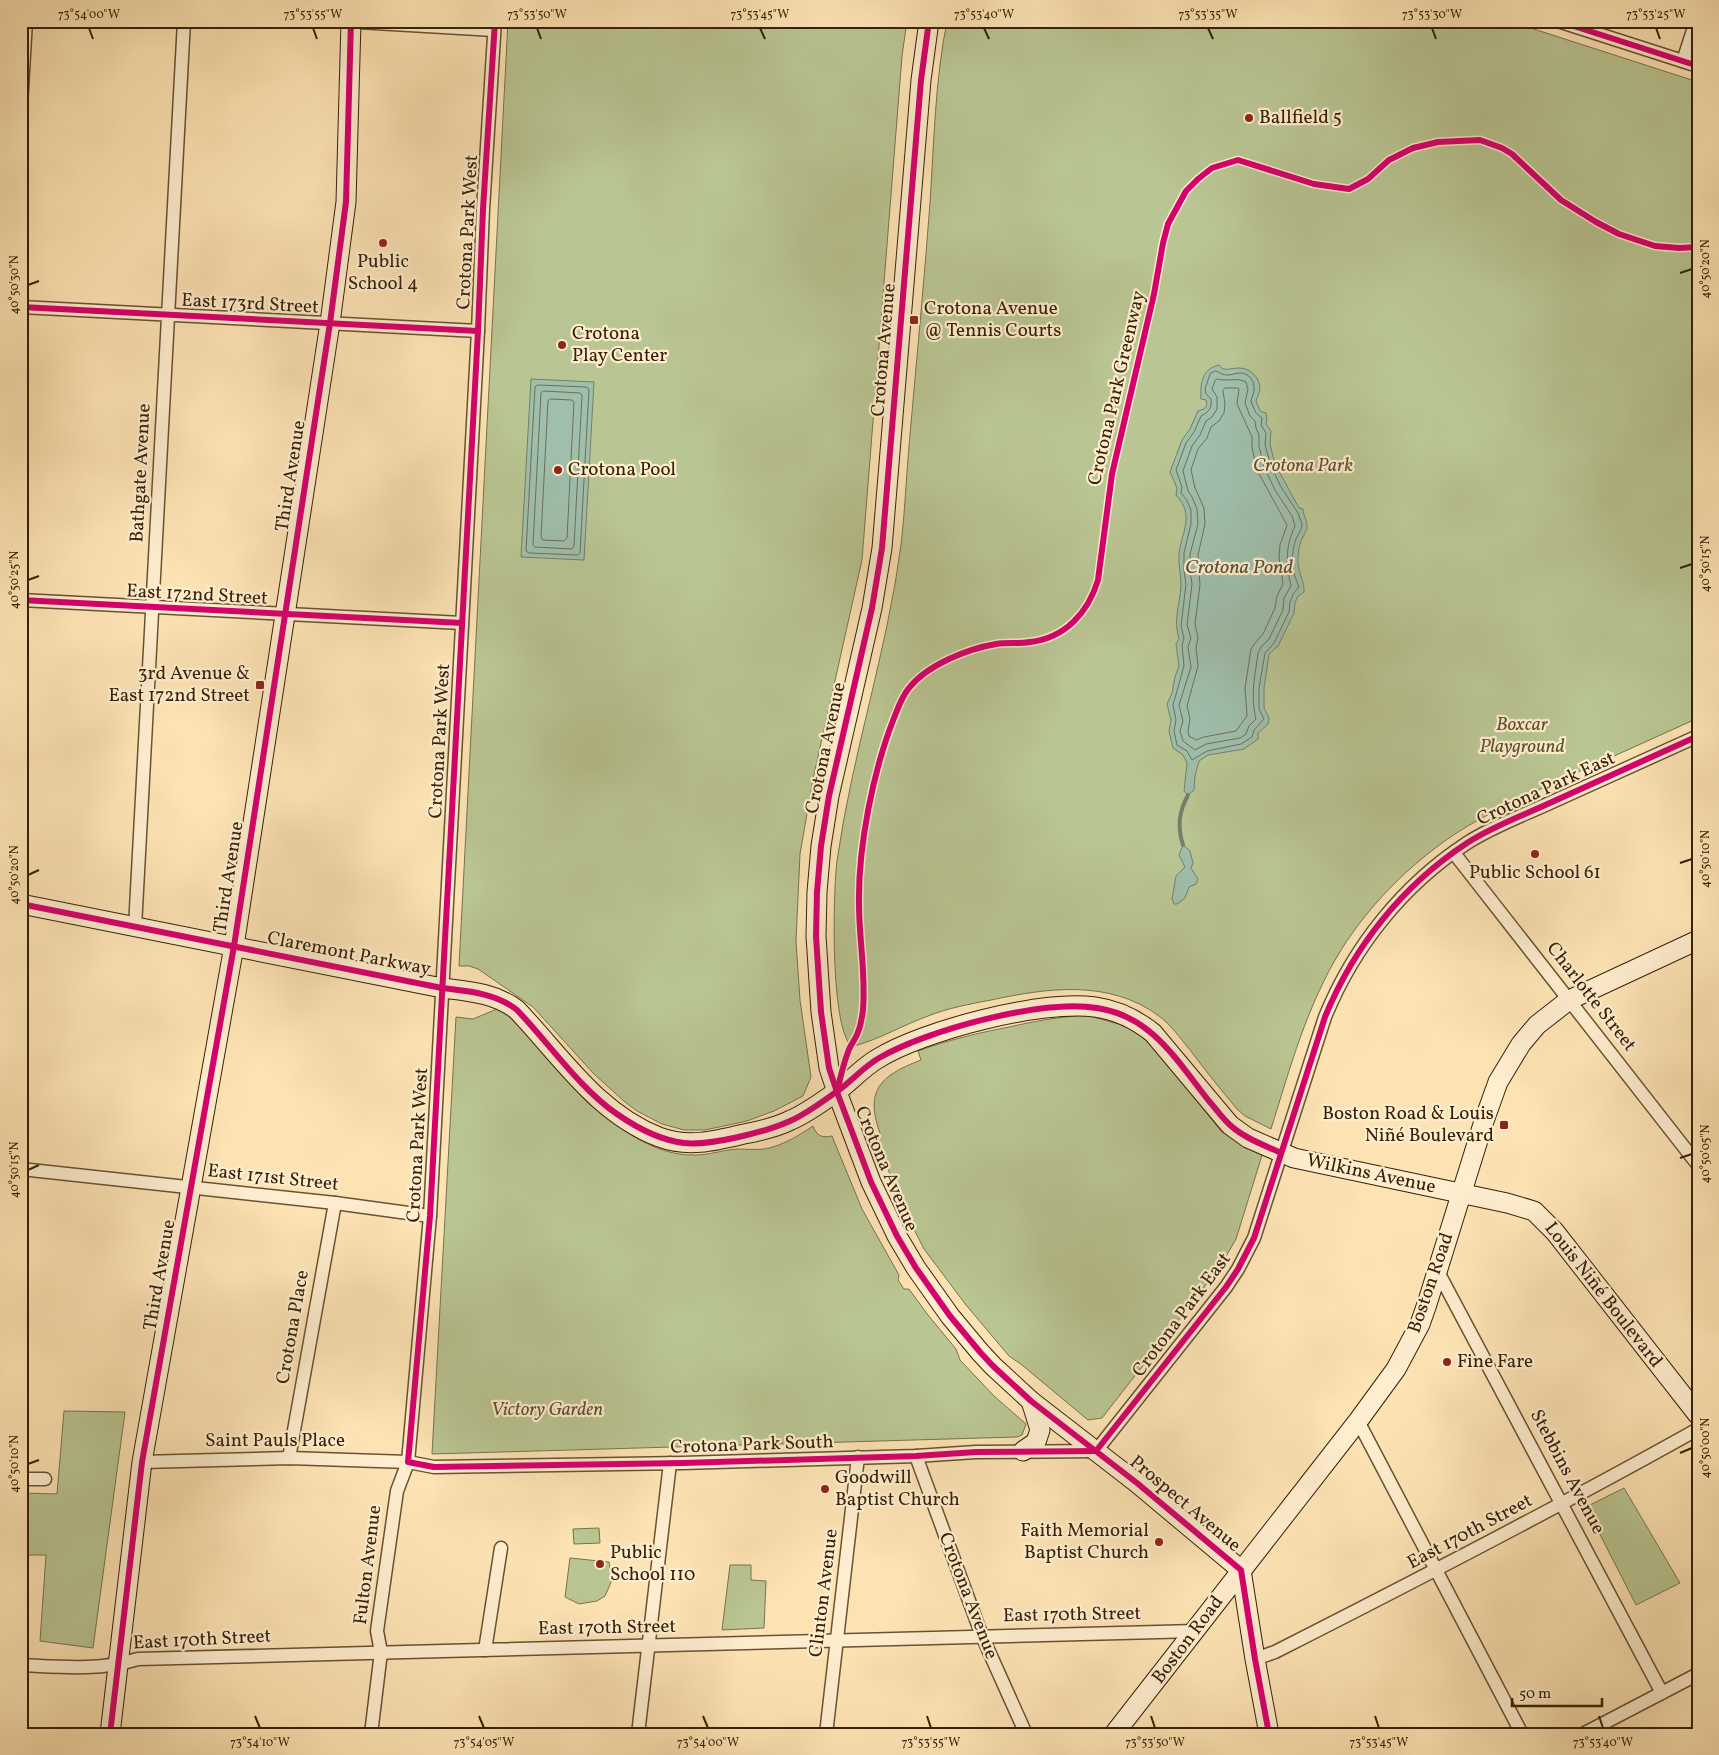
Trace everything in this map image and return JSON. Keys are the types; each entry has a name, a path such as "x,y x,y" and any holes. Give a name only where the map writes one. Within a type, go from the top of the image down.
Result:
{"street":[{"path":"21,105 26,21"},
{"name":"Bathgate Avenue","path":"135,927 184,21"},
{"path":"341,21 494,26"},
{"name":"Crotona Avenue","path":"929,21 921,80 882,548 872,608 829,796 821,846 816,936 821,1012 829,1068 836,1092 860,1156 885,1214 916,1268 950,1316 993,1366 1031,1401 1096,1451"},
{"path":"1558,21 1698,66"},
{"path":"1683,61 1696,21"},
{"name":"Third Avenue","path":"110,1734 142,1462 234,946 330,323 346,202 351,22"},
{"name":"Crotona Park West","path":"408,1462 430,1216 494,26"},
{"name":"East 173rd Street","path":"21,306 478,331"},
{"name":"East 172nd Street","path":"21,600 462,623"},
{"name":"Crotona Park East","path":"1096,1451 1238,1269 1254,1238 1325,1017 1345,974 1366,940 1392,907 1429,873 1475,838 1698,736"},
{"name":"Charlotte Street","path":"1454,853 1698,1165"},
{"name":"Claremont Parkway","path":"21,904 442,988 486,995 512,1006 524,1017 591,1092 606,1106 634,1125 668,1139 686,1143 704,1143 773,1127 792,1120 836,1092 876,1060 935,1034 976,1022 1028,1011 1064,1006 1097,1008 1122,1015 1144,1026 1161,1041 1230,1125 1248,1138 1281,1154"},
{"name":"Boston Road","path":"1114,1734 1196,1631 1396,1369 1427,1304 1485,1117 1498,1082 1504,1069 1528,1035 1549,1015 1569,1000 1698,940"},
{"name":"Wilkins Avenue","path":"1281,1154 1461,1193"},
{"name":"East 171st Street","path":"21,1169 335,1203 430,1216"},
{"name":"Louis Niñé Boulevard","path":"1461,1193 1525,1208 1543,1219 1698,1415"},
{"name":"Crotona Place","path":"289,1458 335,1203"},
{"name":"Stebbins Avenue","path":"1437,1270 1662,1693"},
{"path":"1023,1451 1036,1442 1040,1430 1031,1401"},
{"path":"1358,1421 1522,1734"},
{"name":"East 170th Street","path":"1254,1659 1275,1652 1436,1570 1563,1504 1698,1429"},
{"name":"Crotona Park South","path":"408,1462 434,1467 670,1463 916,1456 976,1452 1096,1451"},
{"name":"Prospect Avenue","path":"1096,1451 1137,1482 1241,1570 1254,1659 1269,1734"},
{"name":"Crotona Avenue","path":"916,1456 982,1636 1026,1734"},
{"name":"Clinton Avenue","path":"826,1734 858,1457"},
{"name":"Saint Pauls Place","path":"142,1462 289,1458 408,1462"},
{"name":"Fulton Avenue","path":"371,1734 381,1652 377,1631 397,1491 408,1462"},
{"path":"638,1734 670,1463"},
{"path":"21,1479 45,1479"},
{"path":"486,1650 501,1548"},
{"name":"East 170th Street","path":"21,1666 84,1668 117,1665 138,1659 1196,1631"},
{"path":"1583,1734 1698,1674"}],"green space":[{"path":"508,21 907,21 902,56 862,560 813,779 800,854 796,941 800,1000 811,1077 803,1096 774,1111 747,1121 705,1130 684,1130 662,1124 637,1111 594,1074 533,1007 478,969 469,966 459,966"},
{"name":"Crotona Park","path":"947,21 1509,21 1698,82 1698,718 1483,817 1455,834 1422,858 1392,886 1352,933 1318,993 1300,1037 1271,1129 1245,1116 1237,1109 1179,1036 1159,1016 1140,1004 1120,996 1077,990 1034,992 959,1006 854,1046 851,1046 844,1033 836,986 834,928 837,861 851,782 895,585 901,545 928,233 937,89"},
{"name":"Victory Garden","path":"497,1009 506,1011 587,1102 624,1130 665,1151 695,1155 737,1149 771,1148 796,1137 813,1126 820,1136 832,1136 862,1209 899,1275 898,1280 904,1289 909,1289 956,1349 960,1360 994,1396 1026,1424 1022,1435 1017,1437 432,1454 456,1017 473,1019"},
{"path":"1086,1015 1129,1027 1147,1039 1221,1131 1237,1142 1263,1152 1236,1239 1219,1268 1102,1418 1088,1420 1009,1356 966,1305 924,1249 897,1196 878,1138 881,1136 874,1107 875,1096 885,1079 895,1072 921,1060 918,1051 952,1040 1028,1023"},
{"path":"64,1411 125,1412 93,1648 40,1641 46,1555 21,1555 21,1493 57,1494"},
{"path":"1624,1488 1680,1583 1636,1605 1586,1507"},
{"path":"599,1528 600,1543 574,1544 573,1529"},
{"path":"570,1558 609,1562 612,1580 605,1596 597,1601 579,1604 565,1597"},
{"path":"730,1565 751,1565 751,1580 766,1581 764,1628 722,1630"}],"water":[{"name":"Crotona Pond","path":"1219,365 1223,369 1243,368 1250,371 1254,374 1260,385 1256,401 1260,411 1266,413 1266,424 1271,431 1270,444 1275,464 1299,508 1303,509 1307,523 1307,529 1300,544 1298,558 1304,592 1298,596 1294,613 1278,646 1269,654 1264,688 1264,708 1269,718 1268,724 1258,733 1258,739 1244,749 1208,755 1199,761 1194,790 1188,795 1184,791 1187,763 1183,755 1173,748 1169,731 1171,720 1167,704 1179,666 1176,644 1179,639 1177,618 1181,585 1179,558 1186,523 1185,510 1176,495 1177,488 1170,472 1182,440 1190,429 1198,411 1204,409 1207,405 1206,400 1201,399 1203,378 1209,370"},
{"name":"Crotona Pool","path":"531,379 594,382 584,560 521,557"},
{"path":"1183,845 1190,851 1193,863 1191,868 1198,879 1196,884 1189,887 1185,898 1174,904 1172,899 1176,876 1185,867 1179,855"}],"waterway":[{"path":"1183,845 1180,819 1188,795"}],"cycle path":[{"path":"110,1734 142,1462 234,946 330,323 346,202 351,21"},
{"path":"495,21 483,209 430,1216 408,1462 434,1467 683,1463 916,1456 976,1452 1096,1451"},
{"path":"929,21 921,80 882,548 872,608 829,796 821,846 816,936 821,1012 829,1068 871,1182 897,1236 916,1268 950,1316 993,1366 1031,1401 1137,1483 1241,1570 1269,1734"},
{"path":"1558,21 1698,66"},
{"name":"Crotona Park Greenway","path":"837,1092 846,1057 860,1027 863,1010 864,983 859,882 864,834 873,785 886,739 897,710 909,688 926,672 937,665 960,654 985,646 1043,640 1073,622 1088,603 1098,580 1112,474 1154,294 1163,243 1168,224 1186,191 1198,179 1212,168 1238,160 1314,184 1349,189 1368,179 1389,160 1413,148 1438,142 1480,140 1512,154 1561,200 1619,234 1655,246 1698,247"},
{"path":"21,307 478,331"},
{"path":"21,600 462,623"},
{"path":"1096,1451 1226,1287 1238,1269 1254,1238 1325,1017 1350,966 1383,919 1422,878 1467,843 1487,831 1698,736"},
{"path":"21,904 442,988 491,996 517,1010 578,1079 604,1104 649,1133 684,1143 708,1142 737,1137 767,1130 790,1121 825,1100 879,1058 926,1037 985,1019 1017,1012 1074,1006 1097,1008 1133,1020 1148,1030 1162,1042 1230,1125 1248,1137 1281,1153"}],"place":[{"name":"Ballfield 5","path":"1249,118"},
{"name":"Public School 4","path":"383,243"},
{"name":"Crotona Avenue @ Tennis Courts","path":"914,320"},
{"name":"Crotona Play Center","path":"562,345"},
{"name":"Crotona Pool","path":"558,470"},
{"name":"3rd Avenue & East 172nd Street","path":"260,685"},
{"name":"Public School 61","path":"1535,854"},
{"name":"Boston Road & Louis Niñé Boulevard","path":"1504,1125"},
{"name":"Fine Fare","path":"1447,1362"},
{"name":"Goodwill Baptist Church","path":"825,1489"},
{"name":"Faith Memorial Baptist Church","path":"1159,1542"},
{"name":"Public School 110","path":"600,1564"}],"park label":[{"name":"Boxcar Playground","path":"1522,736"}]}
